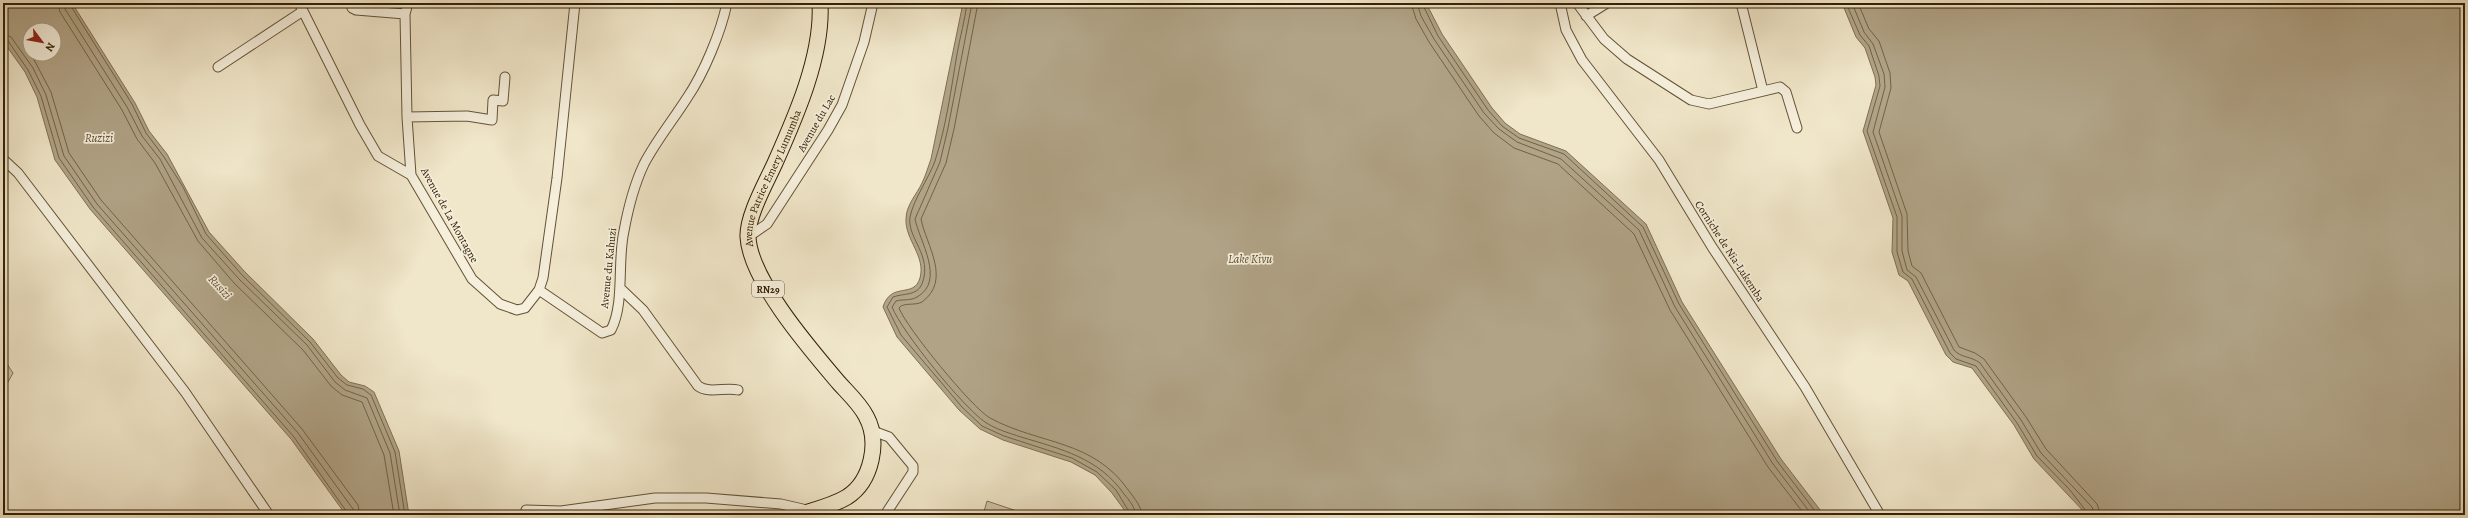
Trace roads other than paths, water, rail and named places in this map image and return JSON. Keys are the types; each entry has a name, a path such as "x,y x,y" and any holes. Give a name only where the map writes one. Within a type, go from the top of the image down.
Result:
{"main road":[{"name":"Avenue Patrice Emery Lumumba","path":"804,513 848,497 858,485 872,458 874,444 873,431 866,415 803,340 771,294 751,252 748,237 757,203 797,112 808,77 817,39 820,3"}],"street":[{"path":"351,3 352,8 356,10 405,14"},
{"name":"Avenue de La Montagne","path":"408,3 405,14 407,117 411,175 472,280 487,294 500,304 517,310 529,304 539,290"},
{"path":"539,290 550,235 575,3"},
{"name":"Avenue du Kahuzi","path":"539,290 602,333 610,332 613,326 620,288 619,271 623,232 641,172 688,97 724,19 727,3"},
{"name":"Avenue du Lac","path":"748,237 767,224 828,130 842,105 864,42 873,3"},
{"name":"Corniche de Nia-Lukemba","path":"1560,3 1566,30 1582,60 1659,160 1712,247 1805,387 1880,515"},
{"path":"1577,3 1604,39 1627,59 1691,100 1709,104 1763,91 1776,86 1780,87 1786,92 1796,128"},
{"path":"1586,16 1607,3"},
{"path":"1741,3 1763,91"},
{"path":"218,68 301,7 360,125 378,156 411,175"},
{"path":"407,117 467,116 492,120 493,100 503,101 505,77"},
{"path":"3,159 18,173 184,392 269,515"},
{"path":"620,288 643,310 698,386 705,390 727,387 738,390"},
{"path":"873,431 889,437 913,466 913,472 885,515"},
{"path":"526,510 561,510 655,498 684,498 781,504 804,513"}],"water":[{"name":"Ruzizi","path":"3,3 72,3 135,103 149,131 167,154 209,232 245,272 313,339 341,375 349,382 365,386 374,392 399,451 409,515 346,515 291,439 90,209 55,160 37,97 25,72 3,41"},
{"name":"Lake Kivu","path":"963,3 1426,3 1442,34 1492,108 1505,123 1520,134 1566,151 1646,224 1682,302 1781,459 1824,515 1128,515 1112,493 1095,475 1071,462 1003,440 980,429 959,410 897,337 883,307 891,294 913,288 920,278 920,262 909,234 906,214 920,187 931,159"},
{"path":"1842,3 2465,3 2465,515 2087,515 2034,459 2014,425 1972,368 1953,362 1946,355 1908,281 1899,275 1892,252 1893,218 1863,131 1876,85 1875,77 1865,48 1856,37"}],"water label":[{"name":"Rusizi","path":"220,287"}]}
